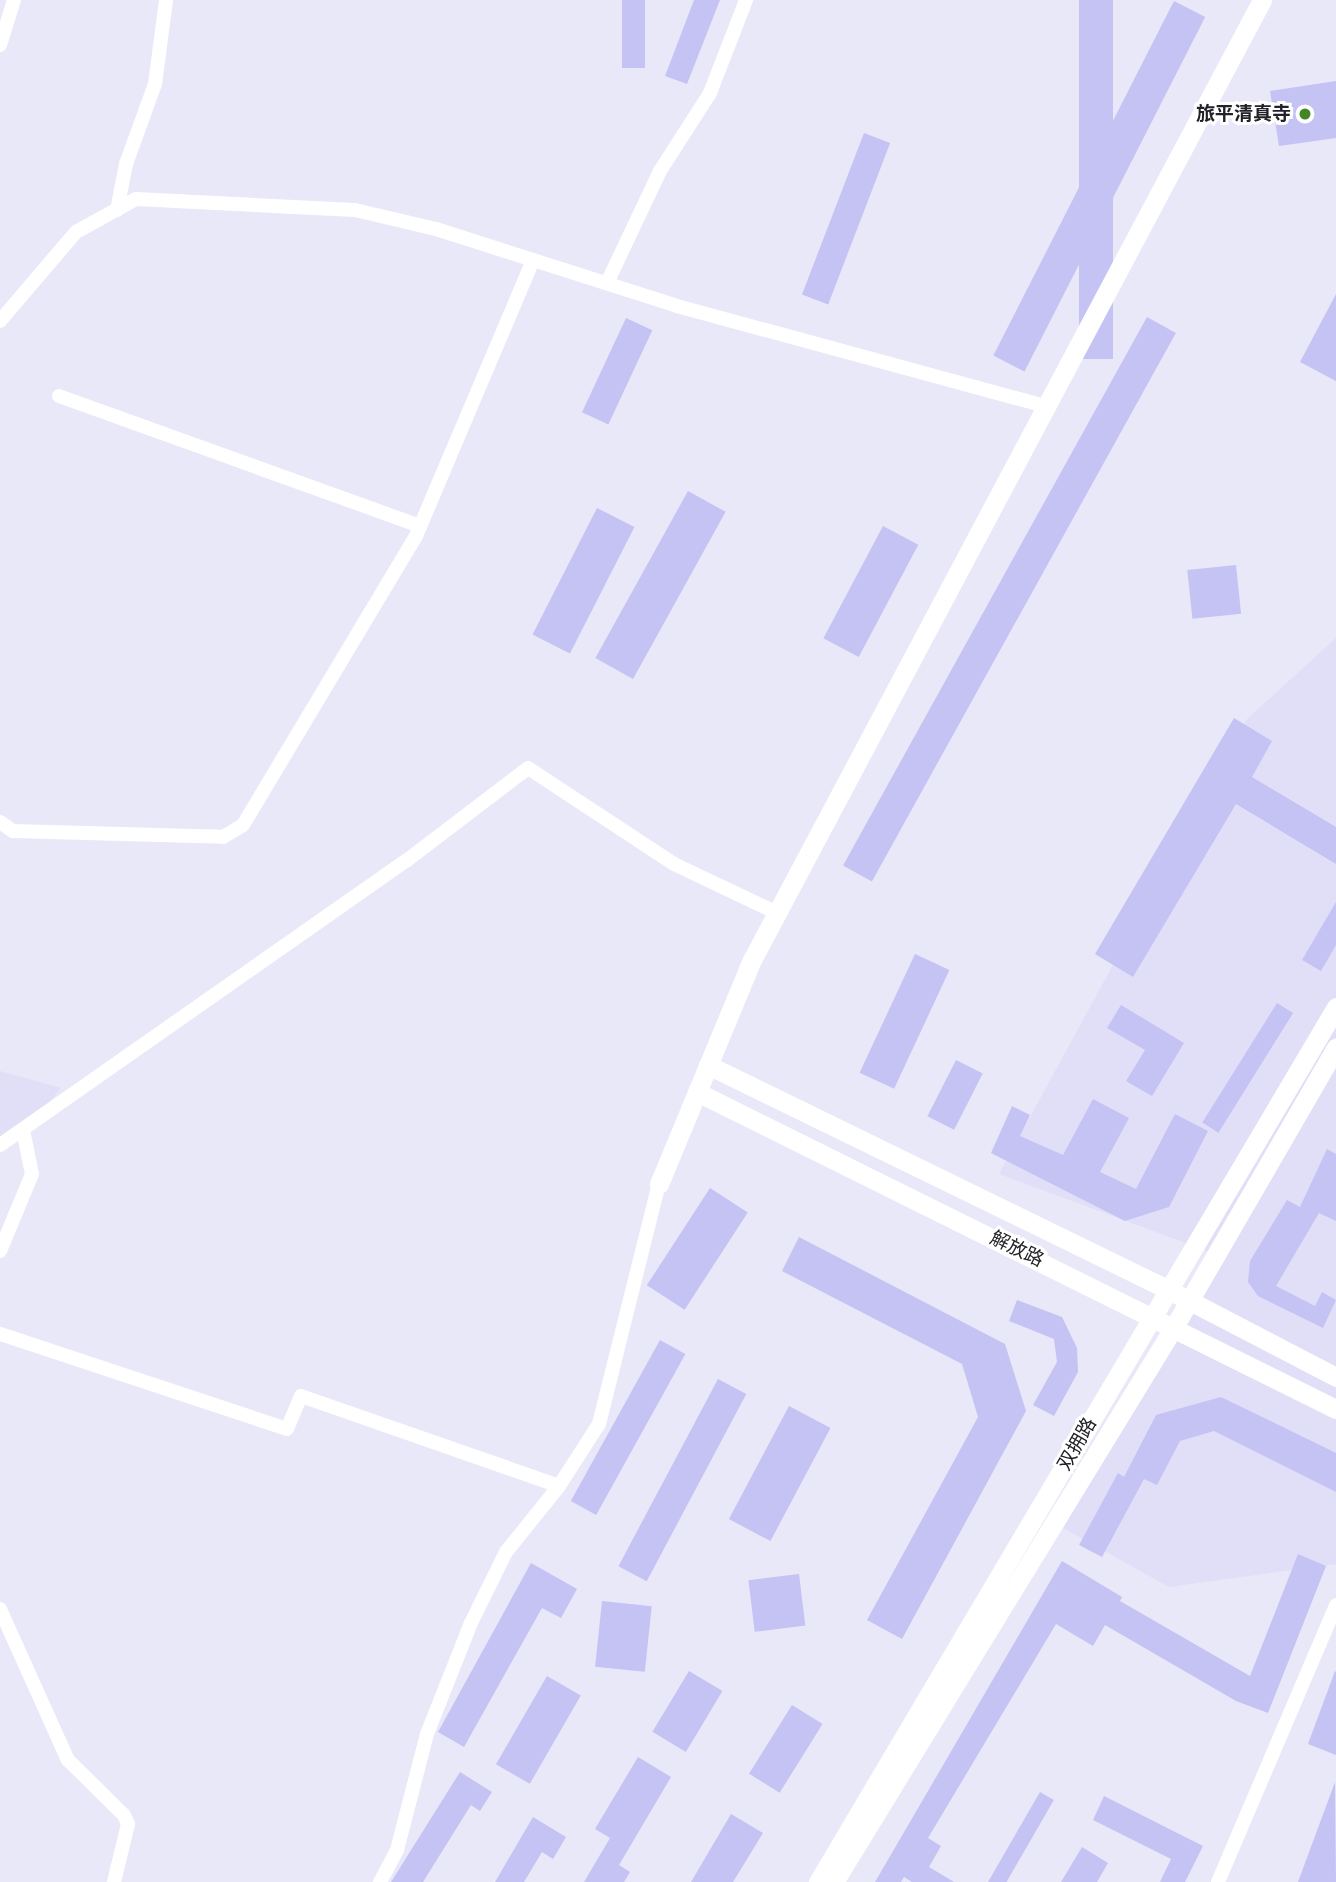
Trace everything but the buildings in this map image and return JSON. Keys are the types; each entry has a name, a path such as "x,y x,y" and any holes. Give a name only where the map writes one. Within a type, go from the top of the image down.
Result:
{"main road":[{"path":"659,1184 708,1065 777,913 1262,0"},
{"name":"双拥路","path":"818,1882 1336,1007"},
{"name":"双拥路","path":"834,1882 1174,1327 1336,1048"},
{"name":"解放路","path":"708,1065 1167,1289 1336,1377"},
{"name":"解放路","path":"697,1092 1152,1315 1336,1409"}],"street":[{"path":"0,45 14,0"},
{"path":"117,210 126,164 155,84 166,0"},
{"path":"607,283 660,171 710,93 746,0"},
{"path":"1,315 76,232 136,199 355,210 436,229 607,283 1045,406"},
{"path":"0,822 13,831 223,837 243,825 421,526 533,260"},
{"path":"59,396 421,526"},
{"path":"0,1145 406,861 528,768 674,863 777,913"},
{"path":"0,1251 32,1174 23,1130"},
{"path":"380,1882 397,1850 427,1734 471,1623 506,1552 559,1486 599,1424 659,1184"},
{"path":"0,1334 287,1429 301,1396 559,1486"},
{"path":"1218,1882 1336,1605"},
{"path":"0,1609 68,1760 124,1815 128,1824 114,1882"}],"shaded area":[{"path":"1336,638 1336,1564 1169,1587 1063,1528 1221,1256 999,1174 1247,719"},
{"path":"0,1071 61,1088 42,1111 0,1138"}],"place":[{"name":"旅平清真寺","path":"1305,114"}]}
